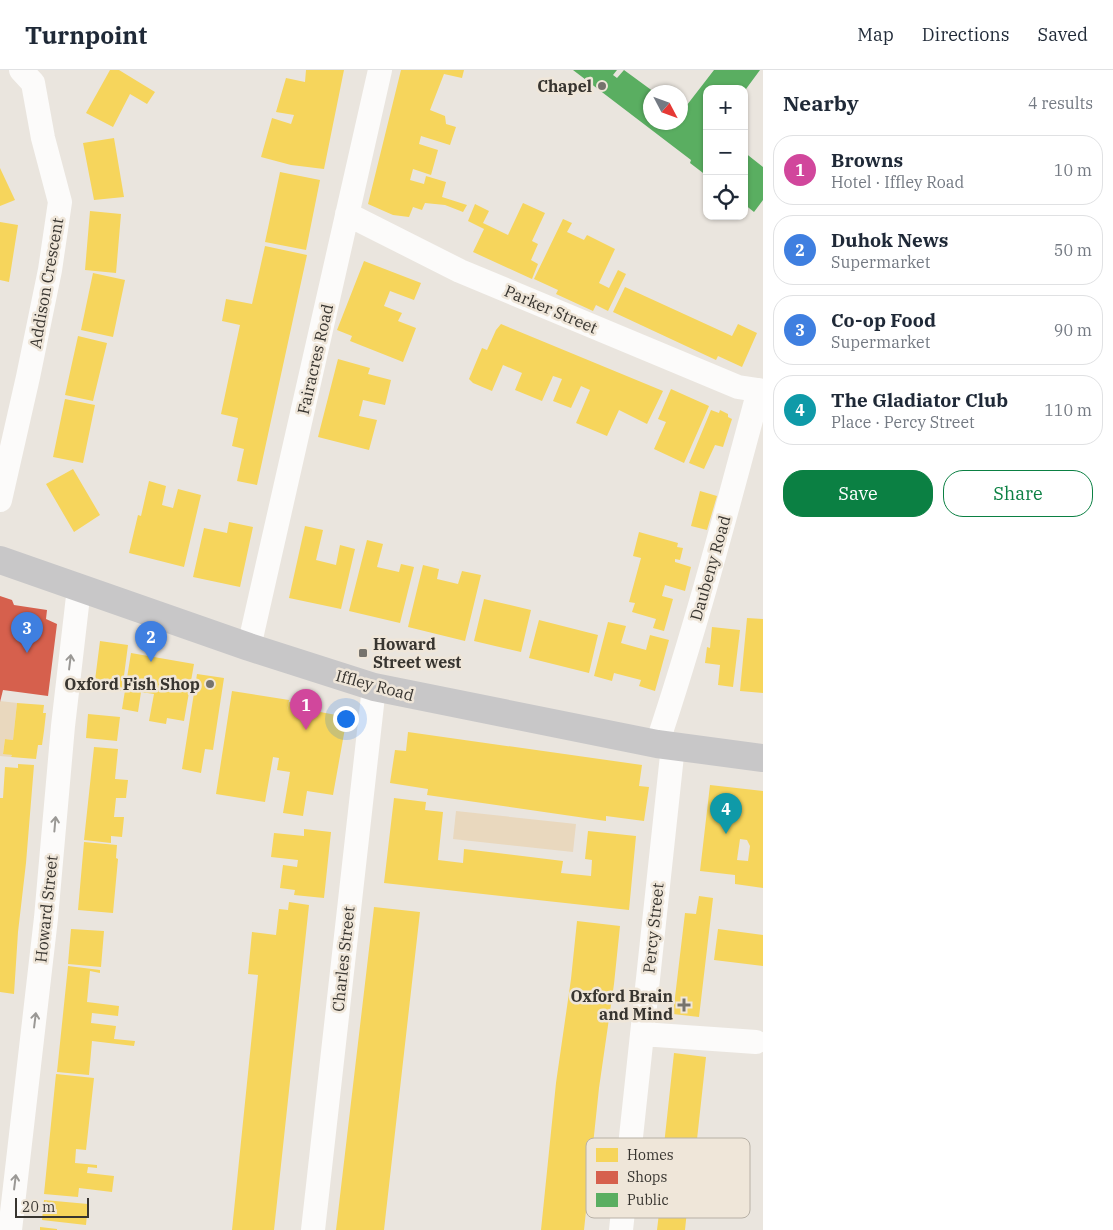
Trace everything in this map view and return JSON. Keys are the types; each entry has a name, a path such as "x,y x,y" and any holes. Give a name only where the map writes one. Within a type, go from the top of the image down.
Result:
{"main road":[{"name":"Iffley Road","path":"0,560 249,647 374,687 665,745 763,758"}],"street":[{"name":"Fairacres Road","path":"249,647 380,70"},
{"name":"Addison Crescent","path":"0,500 50,270 60,202 43,138 34,74"},
{"name":"Parker Street","path":"347,214 460,271 738,386 761,391"},
{"name":"Daubeny Road","path":"665,745 675,690 761,391"},
{"name":"Howard Street","path":"10,1230 45,927 63,726 79,588"},
{"name":"Charles Street","path":"313,1230 374,687"},
{"name":"Percy Street","path":"631,1138 642,1034 665,745"},
{"path":"642,1034 756,1042"}],"shaded area":[{"path":"0,701 17,703 13,740 5,739 3,753 12,755 11,757 0,756"},
{"path":"456,811 576,824 573,852 453,839"}],"building: Homes":[{"path":"110,70 119,70 155,92 147,104 130,94 113,127 86,113"},
{"path":"306,70 344,70 324,169 291,165 261,157 272,118 291,124 294,115 276,112 286,78 305,82"},
{"path":"401,70 464,70 462,78 444,74 430,110 445,116 446,124 456,127 450,145 421,136 419,144 438,150 431,175 413,169 410,180 424,184 426,176 446,182 442,197 467,205 463,212 445,205 425,203 422,210 413,207 409,217 393,215 368,204"},
{"path":"114,138 124,197 94,200 83,143"},
{"path":"0,168 15,200 0,206"},
{"path":"280,172 320,180 306,250 265,242"},
{"path":"523,203 545,213 532,241 538,244 531,260 538,264 532,279 473,252 484,229 468,221 475,204 489,211 483,223 508,235"},
{"path":"90,211 121,214 116,273 85,270"},
{"path":"563,219 572,223 567,232 584,240 587,235 615,249 599,283 609,288 618,270 626,274 608,311 596,305 593,311 556,294 558,290 534,279"},
{"path":"0,222 18,225 9,282 0,280"},
{"path":"265,246 307,255 257,485 237,481 244,449 232,446 238,418 221,414 240,325 222,321 226,299 252,304"},
{"path":"364,261 421,283 414,300 390,291 384,306 402,313 398,321 416,328 403,362 350,341 352,336 337,330"},
{"path":"93,273 125,280 113,337 81,330"},
{"path":"625,287 732,336 738,324 757,333 742,367 718,356 716,360 613,312"},
{"path":"501,324 663,391 647,424 619,410 607,436 576,423 590,390 581,386 571,408 553,401 562,379 553,376 542,401 515,390 522,373 503,365 492,391 473,383 469,379 482,348 487,350 496,330"},
{"path":"78,336 107,343 93,401 65,395"},
{"path":"338,359 370,368 368,374 391,380 385,405 363,400 359,416 377,420 369,450 318,437"},
{"path":"671,389 709,406 684,463 654,449 666,422 658,419"},
{"path":"65,399 95,405 83,463 53,457"},
{"path":"711,410 719,413 720,410 728,414 728,417 732,419 723,447 715,445 704,469 689,463"},
{"path":"73,469 100,515 74,532 46,484"},
{"path":"149,481 166,486 162,505 173,508 178,489 201,495 184,567 129,553 138,515 141,516"},
{"path":"700,491 717,496 707,530 691,526"},
{"path":"229,522 253,527 240,587 193,577 204,528 227,533"},
{"path":"305,526 323,530 316,560 336,565 340,545 355,549 341,609 289,598"},
{"path":"639,532 678,543 677,547 683,548 680,560 675,559 675,562 691,567 685,591 665,585 662,596 673,599 664,631 653,628 656,619 632,612 635,603 629,602 641,558 633,556"},
{"path":"367,540 383,544 377,567 399,572 401,564 414,567 400,623 349,611"},
{"path":"423,565 439,569 437,579 458,584 462,571 481,575 465,641 408,627"},
{"path":"484,599 531,610 521,652 474,641"},
{"path":"747,618 763,619 763,693 740,691"},
{"path":"539,620 598,635 589,673 529,658"},
{"path":"608,622 626,626 621,643 646,650 650,635 669,640 655,691 639,686 641,680 614,673 612,681 594,676"},
{"path":"712,627 740,630 733,687 718,685 720,665 705,663 707,647 710,648"},
{"path":"100,641 128,645 122,691 94,688"},
{"path":"131,653 194,664 184,721 167,718 166,724 149,721 154,694 141,692 138,712 122,709"},
{"path":"197,674 224,678 213,750 205,749 201,773 182,769"},
{"path":"232,691 289,700 287,712 289,702 304,705 304,709 347,717 333,795 307,791 303,816 283,813 290,772 277,770 279,758 273,757 265,802 216,794"},
{"path":"17,703 44,705 43,713 46,713 42,745 38,745 36,759 11,757 12,755 3,754 5,739 13,740"},
{"path":"88,714 120,717 117,741 86,738"},
{"path":"408,732 642,765 639,786 649,787 644,821 606,816 606,821 427,795 428,789 390,783 395,750 406,751"},
{"path":"94,747 118,749 115,779 128,780 126,798 116,798 114,817 124,817 122,837 111,836 111,843 84,840"},
{"path":"18,764 34,765 14,994 0,992 0,798 3,798 5,767 18,768"},
{"path":"710,785 763,791 763,888 735,884 735,875 700,871","holes":["740,839 747,840 750,846 748,861 737,860"]},
{"path":"394,798 426,802 425,810 443,812 438,860 463,863 464,849 563,861 561,873 591,876 592,860 585,859 588,831 636,836 629,910 384,883"},
{"path":"304,829 331,832 324,898 294,895 295,890 280,888 283,865 297,867 298,860 271,857 274,833 304,836"},
{"path":"84,842 117,845 116,858 118,859 113,913 78,910"},
{"path":"699,896 713,898 699,1017 673,1014 685,913 696,914"},
{"path":"289,902 309,905 274,1230 232,1230 258,975 248,974 252,932 276,935 279,909 288,910"},
{"path":"374,907 420,912 384,1230 336,1230"},
{"path":"577,921 620,926 594,1138 586,1138 586,1211 584,1230 541,1230 556,1083 571,979"},
{"path":"71,929 104,931 101,967 68,964"},
{"path":"718,929 763,935 763,966 714,960"},
{"path":"68,966 100,970 100,973 90,971 87,1002 119,1006 118,1016 92,1013 91,1023 116,1026 114,1039 135,1041 134,1046 92,1041 89,1075 57,1072"},
{"path":"674,1053 706,1057 697,1138 665,1138"},
{"path":"56,1074 94,1078 86,1150 76,1149 75,1163 97,1165 97,1168 88,1167 87,1173 114,1176 112,1192 79,1188 78,1197 44,1194"},
{"path":"44,1200 88,1204 86,1225 42,1220"},
{"path":"658,1218 686,1218 685,1230 657,1230"},
{"path":"40,1227 57,1229 57,1230 40,1230"}],"building: Shops":[{"path":"0,596 12,600 14,605 47,610 46,619 57,624 48,696 3,690 0,702"}],"building: Public":[{"path":"573,70 617,70 613,75 617,78 624,70 644,85 643,123"},
{"path":"714,70 760,70 748,86 703,85 703,173 690,163 691,160 652,130 688,130 688,104"},
{"path":"748,155 763,167 763,200 754,212 748,207"}],"place":[{"name":"Chapel","path":"602,86"},
{"name":"Co-op Food","path":"27,653"},
{"name":"Howard Street west","path":"363,653"},
{"name":"Duhok News","path":"151,662"},
{"name":"Oxford Fish Shop","path":"210,684"},
{"name":"Browns","path":"306,730"},
{"name":"The Gladiator Club","path":"726,834"},
{"name":"Oxford Brain and Mind","path":"684,1005"}]}
